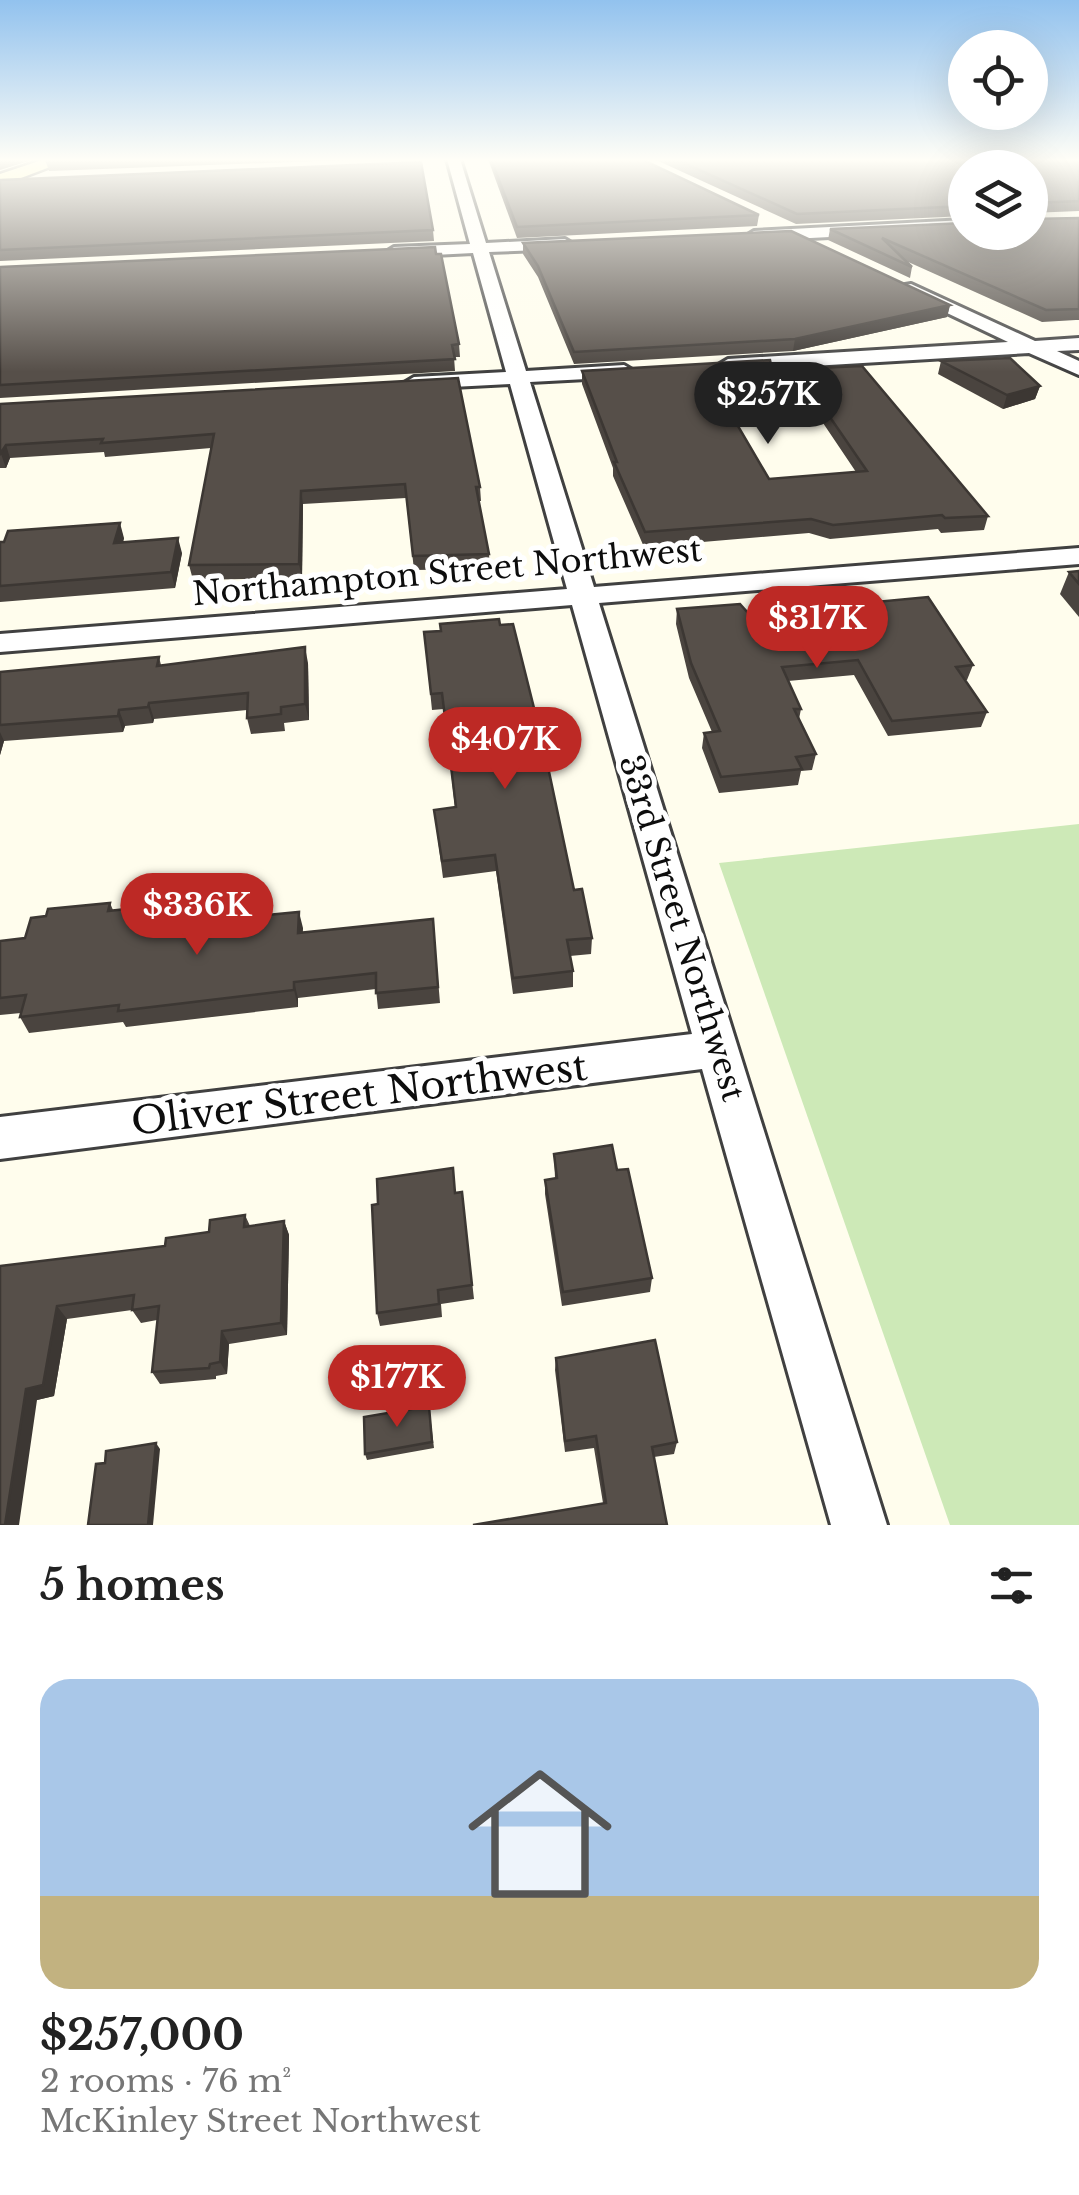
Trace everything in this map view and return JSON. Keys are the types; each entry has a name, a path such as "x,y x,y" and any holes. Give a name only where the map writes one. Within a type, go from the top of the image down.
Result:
{"street":[{"name":"33rd Street Northwest","path":"472,230 860,1525"},
{"path":"786,230 825,248"},
{"path":"739,236 876,230"},
{"path":"384,252 592,243"},
{"path":"893,281 1079,369"},
{"path":"700,366 1079,344"},
{"path":"398,384 642,370"},
{"name":"Northampton Street Northwest","path":"0,643 1079,556"},
{"name":"Oliver Street Northwest","path":"0,1138 718,1049"}],"green space":[{"path":"1079,824 1079,1525 950,1525 719,863"}],"building":[{"path":"0,230 429,230 0,250"},
{"path":"833,230 948,230 948,250 1048,250 1048,230 1079,230 1079,309 1046,310 882,238 912,267"},
{"path":"791,231 950,305 795,339 574,352 538,266 523,243"},
{"path":"435,247 436,254 441,254 459,344 452,345 455,359 0,385 0,267"},
{"path":"1010,358 1040,386 1007,395 941,361"},
{"path":"770,360 772,370 862,366 988,516 942,515 833,525 811,519 645,532 614,462 582,371","holes":["802,400 807,407 823,407 867,471 769,479 725,404"]},
{"path":"458,378 489,554 413,556 405,484 301,491 299,564 189,565 214,434 101,443 103,439 6,445 0,454 0,404"},
{"path":"120,523 114,543 178,538 171,572 0,586 0,542 4,542 8,531"},
{"path":"1079,571 1079,584 1069,572"},
{"path":"928,597 973,665 956,667 987,712 892,721 858,660 782,667 801,709 794,709 816,754 796,757 802,769 721,777 704,733 720,731 691,663 677,609 740,604 749,614"},
{"path":"499,619 500,625 513,624 574,890 582,889 592,938 567,940 573,971 513,978 495,855 442,861 434,810 456,807 442,693 431,694 424,632 441,631 440,624"},
{"path":"305,647 305,704 281,707 281,714 247,718 248,693 149,703 148,707 119,710 118,716 0,725 0,672 159,657 157,666"},
{"path":"192,902 190,916 196,915 195,922 299,912 298,933 433,919 438,987 376,993 376,973 294,982 294,990 118,1011 119,1005 20,1017 26,995 0,998 0,941 25,938 31,918 46,916 48,909 110,903 108,911"},
{"path":"612,1145 617,1170 628,1169 652,1278 563,1292 545,1180 557,1178 554,1154"},
{"path":"453,1168 455,1193 462,1192 472,1285 438,1290 439,1304 377,1313 372,1205 378,1204 377,1179"},
{"path":"245,1215 244,1227 284,1221 281,1323 222,1331 220,1362 210,1364 209,1368 152,1372 159,1306 132,1310 134,1295 57,1306 43,1385 26,1389 5,1525 0,1525 0,1266 165,1246 166,1238 209,1232 210,1220"},
{"path":"655,1340 677,1442 652,1447 667,1525 473,1525 606,1503 596,1436 565,1441 556,1358"},
{"path":"429,1406 432,1442 365,1454 364,1417"},
{"path":"156,1443 148,1525 88,1525 96,1464 105,1463 106,1451"}]}
